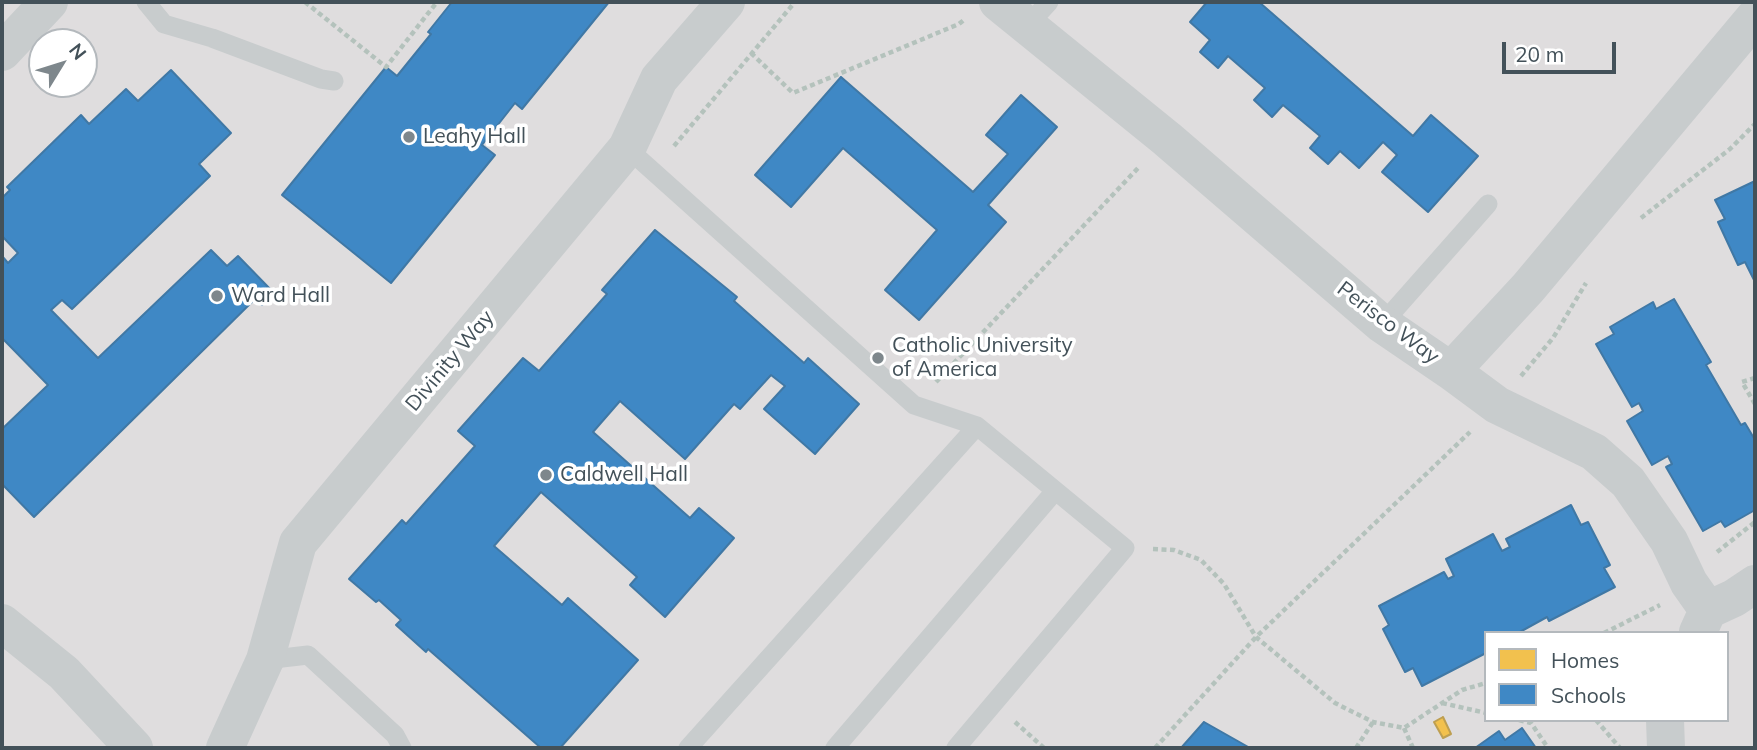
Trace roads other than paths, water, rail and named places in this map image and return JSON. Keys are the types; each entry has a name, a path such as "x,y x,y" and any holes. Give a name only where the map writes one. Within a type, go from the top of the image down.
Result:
{"street":[{"path":"2,52 49,2"},
{"name":"Divinity Way","path":"225,748 265,660 298,543 627,148 659,79 726,2"},
{"name":"Perisco Way","path":"983,9 1038,14 1167,139 1382,324 1451,371 1528,288 1755,17"},
{"path":"1451,371 1497,405 1594,452 1628,482 1669,541 1703,621 1755,584"},
{"path":"2,623 64,673 134,748"},
{"path":"1665,722 1666,748"}],"lane":[{"path":"146,2 164,24 212,38 321,79 334,81"},
{"path":"627,148 914,405 977,426 1125,548 956,748"},
{"path":"1382,324 1488,204"},
{"path":"688,748 977,426"},
{"path":"835,748 1055,491"},
{"path":"265,660 307,655 395,735 402,748"}],"place":[{"name":"Leahy Hall","path":"409,137"},
{"name":"Ward Hall","path":"217,296"},
{"name":"Catholic University of America","path":"878,358"},
{"name":"Caldwell Hall","path":"546,475"}]}
